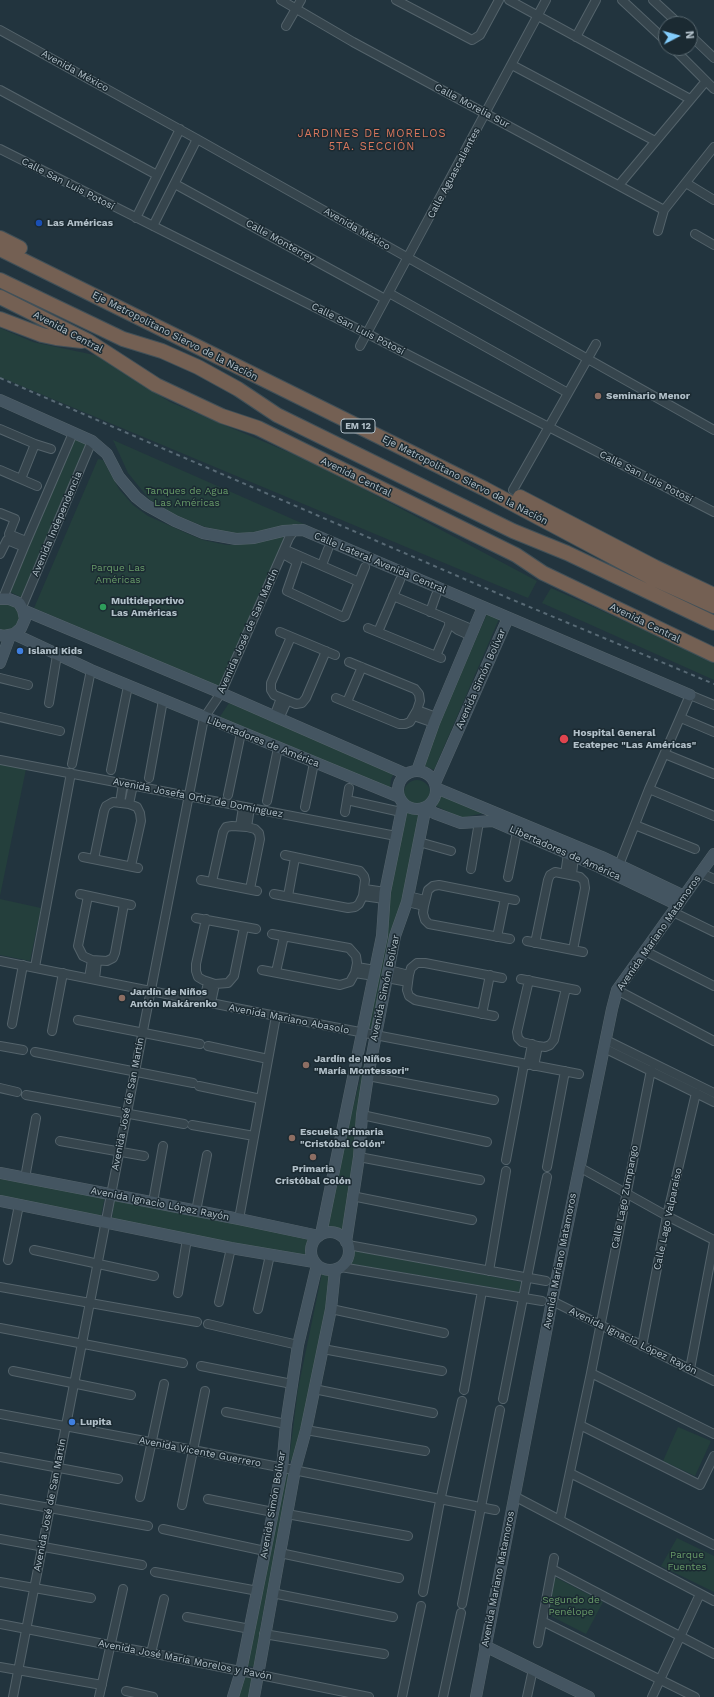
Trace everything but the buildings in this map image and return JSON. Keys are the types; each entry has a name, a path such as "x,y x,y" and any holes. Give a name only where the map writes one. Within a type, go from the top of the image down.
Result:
{"highway":[{"name":"Eje Metropolitano Siervo de la Nación","path":"0,238 268,374 490,481 655,567 714,595"},
{"name":"Eje Metropolitano Siervo de la Nación","path":"0,249 485,489 652,578 714,606"},
{"name":"Avenida Central","path":"0,280 123,339 162,351 198,368 238,389 284,418 513,531 567,553 714,623"},
{"name":"Avenida Central","path":"0,297 88,341 156,385 222,416 258,428 516,555 543,573 714,655"},
{"path":"0,319 49,337 72,341 88,341"}],"main road":[{"name":"Calle Lateral Avenida Central","path":"0,400 92,441 107,454 119,477 136,497 146,505 175,521 203,533 236,539 254,538 283,530 304,530 690,695"},
{"path":"2,599 14,600 23,609 406,774"},
{"path":"417,770 435,720 483,607"},
{"path":"0,663 8,635 21,628 24,624 23,609"},
{"name":"Avenida Simón Bolívar","path":"436,786 508,618"},
{"name":"Libertadores de América","path":"8,635 314,763 401,804"},
{"path":"417,770 426,773 431,777 436,786 434,799 425,808 412,809 401,804 398,784 406,774 417,770"},
{"name":"Libertadores de América","path":"436,786 619,865 684,896"},
{"name":"Avenida Simón Bolívar","path":"320,1235 382,936 384,896 401,804"},
{"name":"Avenida Simón Bolívar","path":"347,1243 368,1076 395,936 408,899 425,808"},
{"name":"Libertadores de América","path":"425,808 461,823 493,821 599,866 675,908"},
{"name":"Avenida Mariano Matamoros","path":"476,1697 514,1496 547,1301 579,1167 617,990 714,854"},
{"name":"Avenida Ignacio López Rayón","path":"0,1173 320,1235"},
{"path":"0,1201 316,1264 329,1270 338,1268 347,1259 349,1250 347,1243 338,1234 327,1233 320,1235 312,1245 312,1257 316,1264"},
{"name":"Avenida Simón Bolívar","path":"233,1697 241,1671 250,1629 282,1468 286,1424 298,1345 316,1264"},
{"name":"Avenida Simón Bolívar","path":"254,1697 264,1634 295,1470 306,1430 338,1268"},
{"path":"485,1646 589,1697"}],"street":[{"name":"Calle Morelia Sur","path":"281,0 354,42 664,210"},
{"path":"286,26 301,0"},
{"path":"396,0 472,40 480,35 499,0"},
{"path":"509,0 690,99"},
{"name":"Calle Aguascalientes","path":"360,346 546,0"},
{"path":"576,37 596,0"},
{"path":"622,0 658,34"},
{"path":"653,0 670,16"},
{"name":"Avenida México","path":"0,30 180,129 714,430"},
{"path":"698,43 714,58"},
{"path":"681,56 714,89"},
{"path":"512,64 655,141"},
{"path":"619,185 706,81"},
{"path":"0,90 157,175"},
{"path":"136,218 180,129"},
{"path":"153,226 197,139"},
{"path":"658,231 664,210 714,147"},
{"name":"Calle San Luis Potosí","path":"0,149 366,333 714,512"},
{"path":"686,183 714,200"},
{"name":"Calle Monterrey","path":"175,184 568,393"},
{"path":"695,234 714,245"},
{"path":"513,490 596,344"},
{"path":"0,429 34,444 51,449"},
{"name":"Avenida Independencia","path":"2,599 73,433"},
{"name":"Avenida Independencia","path":"23,609 92,441"},
{"path":"21,479 34,444"},
{"path":"0,470 37,486"},
{"path":"0,513 15,519 9,534 25,544"},
{"name":"Avenida José de San Martín","path":"12,1697 204,718 221,693 284,552 288,538 295,529"},
{"path":"0,554 7,540 25,544"},
{"path":"322,565 328,549"},
{"path":"284,552 322,565 359,582"},
{"path":"284,552 298,562 287,591 348,619 365,567"},
{"path":"378,632 400,580"},
{"path":"430,612 436,595"},
{"path":"394,596 472,633"},
{"path":"368,628 439,657 449,621"},
{"path":"280,632 335,655"},
{"path":"291,637 271,683 271,690 274,695 284,700 296,704 302,703 306,698 326,651"},
{"path":"49,703 56,655"},
{"path":"336,698 399,724 410,722 416,713 420,701 419,694 415,689 349,662"},
{"path":"347,702 362,667"},
{"path":"35,968 71,768 91,670"},
{"path":"0,678 28,684"},
{"path":"110,770 128,686"},
{"path":"619,865 690,695"},
{"name":"Calle Lateral Avenida Central","path":"690,695 714,705"},
{"path":"149,778 163,700"},
{"path":"276,718 284,700"},
{"path":"416,713 435,720"},
{"path":"0,717 60,731"},
{"path":"681,718 714,732"},
{"path":"228,794 241,733"},
{"path":"267,801 278,748"},
{"path":"665,754 714,774"},
{"name":"Avenida Josefa Ortiz de Domínguez","path":"0,760 71,768 123,783 396,836"},
{"path":"305,807 314,763"},
{"path":"123,783 125,804"},
{"path":"125,804 133,785"},
{"path":"345,812 349,788"},
{"path":"650,789 714,816"},
{"path":"347,800 401,804"},
{"path":"83,857 135,867 141,821 140,813 137,807 113,802 106,806 94,859"},
{"path":"244,827 246,808"},
{"path":"471,869 479,822"},
{"path":"635,825 695,849"},
{"path":"201,880 254,890 260,839 259,833 255,829 244,827 226,827 223,832 212,882"},
{"path":"508,877 517,832"},
{"path":"419,842 451,851"},
{"path":"274,894 348,908 355,907 359,904 364,892 364,876 360,871 285,855"},
{"path":"568,874 571,855"},
{"path":"288,896 295,858"},
{"path":"573,950 585,888 584,881 580,877 555,872 550,875 548,880 531,942 583,952"},
{"path":"701,873 714,879"},
{"path":"510,939 429,924 425,920 423,913 428,890 433,886 439,885 515,900"},
{"path":"364,892 384,896"},
{"path":"84,895 128,904 113,958 107,961 95,960 82,956 78,946 84,895"},
{"path":"498,937 505,898"},
{"path":"408,899 425,903"},
{"path":"675,908 714,932"},
{"path":"196,918 256,929"},
{"path":"206,919 196,964 196,971 198,977 211,983 228,983 234,976 244,926"},
{"path":"262,970 340,985 350,982 356,970 356,956 349,948 272,934"},
{"path":"276,972 284,936"},
{"path":"645,951 714,986"},
{"name":"Avenida Mariano Abasolo","path":"0,960 276,1016 579,1074"},
{"path":"92,979 95,960"},
{"path":"494,1016 415,1000 409,996 407,990 411,968 417,963 425,963 502,978"},
{"path":"12,1024 23,965"},
{"path":"356,970 375,973"},
{"path":"52,1032 63,973"},
{"path":"388,974 409,978"},
{"path":"482,1014 490,975"},
{"path":"566,988 554,1040 550,1045 545,1047 522,1042 518,1038 517,1032 525,979 576,990"},
{"path":"207,1002 211,983"},
{"path":"617,990 714,1041"},
{"path":"238,1219 276,1016"},
{"path":"78,1020 268,1059"},
{"path":"605,1044 651,1070 714,1102"},
{"path":"605,1044 714,1093"},
{"path":"506,1160 535,1045"},
{"path":"0,1046 23,1050"},
{"path":"35,1052 196,1084 261,1099"},
{"name":"Calle Lago Zumpango","path":"560,1520 591,1373 651,1070"},
{"path":"547,1167 565,1071"},
{"path":"368,1076 494,1100"},
{"path":"0,1088 17,1092"},
{"name":"Calle Lago Valparaíso","path":"642,1346 667,1216 696,1093"},
{"path":"26,1095 254,1136"},
{"path":"362,1116 487,1142"},
{"path":"25,1178 36,1118"},
{"path":"60,1141 144,1156"},
{"path":"153,1202 163,1146"},
{"path":"196,1211 207,1155"},
{"path":"359,1157 480,1180"},
{"path":"579,1167 714,1241 690,1369"},
{"path":"489,1271 506,1171"},
{"path":"503,1399 547,1177"},
{"path":"352,1196 472,1220"},
{"path":"8,1260 19,1205"},
{"path":"178,1293 187,1239"},
{"path":"347,1243 546,1281"},
{"path":"219,1302 231,1248"},
{"path":"34,1250 154,1276"},
{"path":"258,1309 270,1255"},
{"name":"Avenida Ignacio López Rayón","path":"338,1268 547,1301 600,1325 714,1381"},
{"path":"0,1287 197,1322"},
{"path":"464,1390 482,1291"},
{"path":"331,1309 444,1333"},
{"path":"208,1324 298,1345"},
{"path":"0,1328 183,1363"},
{"path":"322,1349 442,1371"},
{"path":"200,1366 292,1384"},
{"path":"13,1371 131,1395"},
{"path":"591,1373 714,1434"},
{"path":"140,1497 164,1384"},
{"path":"314,1389 433,1412"},
{"path":"182,1505 205,1391"},
{"path":"423,1592 440,1499 462,1401"},
{"path":"462,1604 500,1410"},
{"path":"226,1412 286,1424"},
{"name":"Avenida Vicente Guerrero","path":"0,1414 193,1450 495,1510"},
{"path":"580,1425 700,1485 714,1456"},
{"path":"306,1430 425,1451"},
{"path":"0,1457 118,1479"},
{"path":"570,1473 714,1545"},
{"path":"514,1496 714,1601"},
{"path":"0,1499 148,1526"},
{"path":"208,1499 273,1512"},
{"path":"287,1514 408,1536"},
{"path":"163,1529 265,1551"},
{"path":"0,1539 142,1565"},
{"path":"280,1553 399,1578"},
{"path":"538,1643 554,1558"},
{"path":"552,1569 714,1654"},
{"path":"155,1572 258,1591"},
{"path":"0,1582 91,1598"},
{"path":"99,1697 123,1589"},
{"path":"272,1593 394,1617"},
{"path":"652,1697 700,1594"},
{"path":"151,1653 164,1599"},
{"path":"402,1697 421,1606"},
{"path":"443,1697 461,1613"},
{"path":"187,1617 250,1629"},
{"path":"542,1622 695,1697"},
{"name":"Avenida José María Morelos y Pavón","path":"0,1624 369,1697"},
{"path":"264,1634 384,1654"},
{"path":"0,1667 102,1685"},
{"path":"527,1697 533,1669"},
{"path":"126,1691 153,1697"}],"green space":[{"path":"0,328 33,342 99,356 170,402 319,465 537,581 528,598 0,377"},
{"path":"75,436 88,442 21,597 8,591"},
{"name":"Tanques de Agua Las Américas","path":"113,440 306,525 280,526 252,533 232,533 205,527 173,514 150,500 128,473"},
{"name":"Parque Las Américas","path":"98,459 103,460 119,489 133,505 148,516 184,532 203,540 227,545 280,536 283,537 283,543 221,688 34,608"},
{"path":"551,588 714,661 714,680 542,603"},
{"path":"5,603 18,609 21,618 14,630 0,631 0,605"},
{"path":"487,614 499,619 434,770 421,764"},
{"path":"229,703 394,773 391,779 390,790 347,770 324,764 219,718"},
{"path":"0,764 26,769 0,896"},
{"path":"417,780 426,784 430,793 426,802 417,806 408,802 404,793 408,784"},
{"path":"439,791 484,813 461,818 434,805"},
{"path":"405,812 420,814 403,901 373,1028 369,1028 385,937 389,889"},
{"path":"0,899 41,908 30,961 0,955"},
{"path":"370,1039 343,1233 335,1230 326,1230 338,1168"},
{"path":"0,1179 105,1196 101,1216 0,1196"},
{"path":"114,1200 308,1238 305,1256 112,1220"},
{"path":"354,1250 521,1282 519,1292 351,1264"},
{"path":"322,1273 335,1274 303,1427 293,1462 289,1460 298,1389"},
{"path":"678,1427 711,1441 695,1476 663,1461"},
{"path":"287,1472 292,1472 261,1623 255,1667 245,1666"},
{"name":"Parque Fuentes","path":"677,1538 714,1556 714,1592 661,1566"},
{"name":"Segundo de Penélope","path":"553,1576 603,1602 586,1634 545,1613"},
{"path":"245,1675 253,1677 250,1697 238,1697"}],"railway":[{"path":"0,378 513,600 714,684"}],"place":[{"name":"Las Américas","path":"39,223"},
{"name":"Seminario Menor","path":"598,396"},
{"name":"Multideportivo Las Américas","path":"103,607"},
{"name":"Island Kids","path":"20,651"},
{"name":"Hospital General Ecatepec \"Las Américas\"","path":"564,739"},
{"name":"Jardín de Niños Antón Makárenko","path":"122,998"},
{"name":"Jardín de Niños \"María Montessori\"","path":"306,1065"},
{"name":"Escuela Primaria \"Cristóbal Colón\"","path":"292,1138"},
{"name":"Primaria Cristóbal Colón","path":"313,1157"},
{"name":"Lupita","path":"72,1422"}],"district":[{"name":"JARDINES DE MORELOS 5TA. SECCIÓN","path":"372,140"}]}
